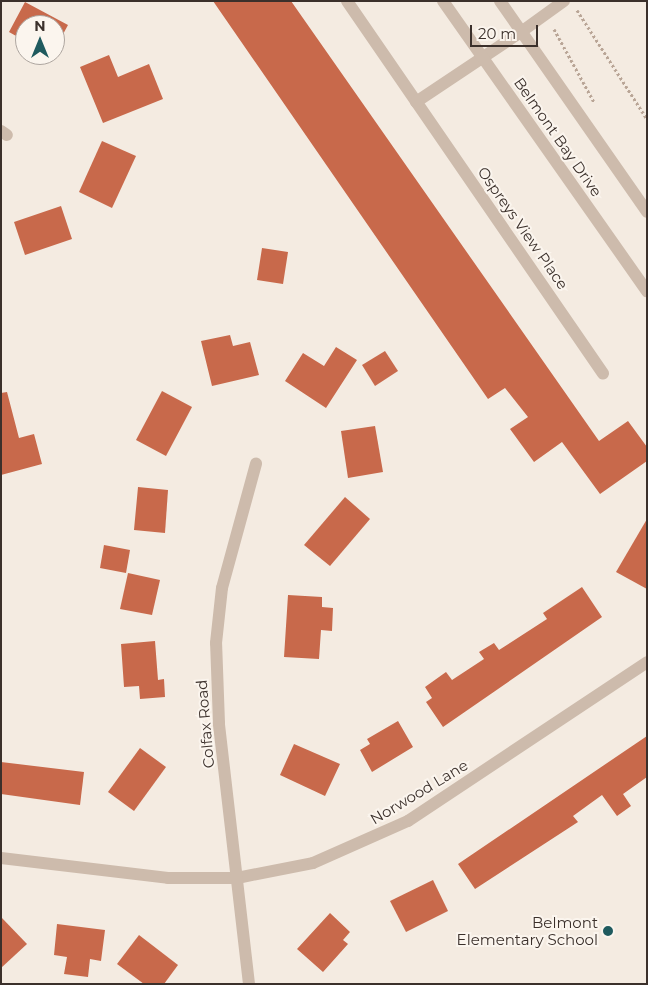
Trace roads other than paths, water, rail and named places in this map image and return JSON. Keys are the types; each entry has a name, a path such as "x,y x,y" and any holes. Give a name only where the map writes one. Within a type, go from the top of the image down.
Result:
{"street":[{"name":"Ospreys View Place","path":"347,1 603,373"},
{"name":"Belmont Bay Drive","path":"444,1 482,58 647,291"},
{"name":"Belmont Bay Drive","path":"500,1 647,212"},
{"path":"416,102 521,32 569,4"},
{"name":"Colfax Road","path":"249,984 219,723 216,643 222,588 256,464"},
{"name":"Norwood Lane","path":"1,858 131,876 237,878 313,862 408,821 647,662"}],"place":[{"name":"Belmont Elementary School","path":"608,931"}]}
